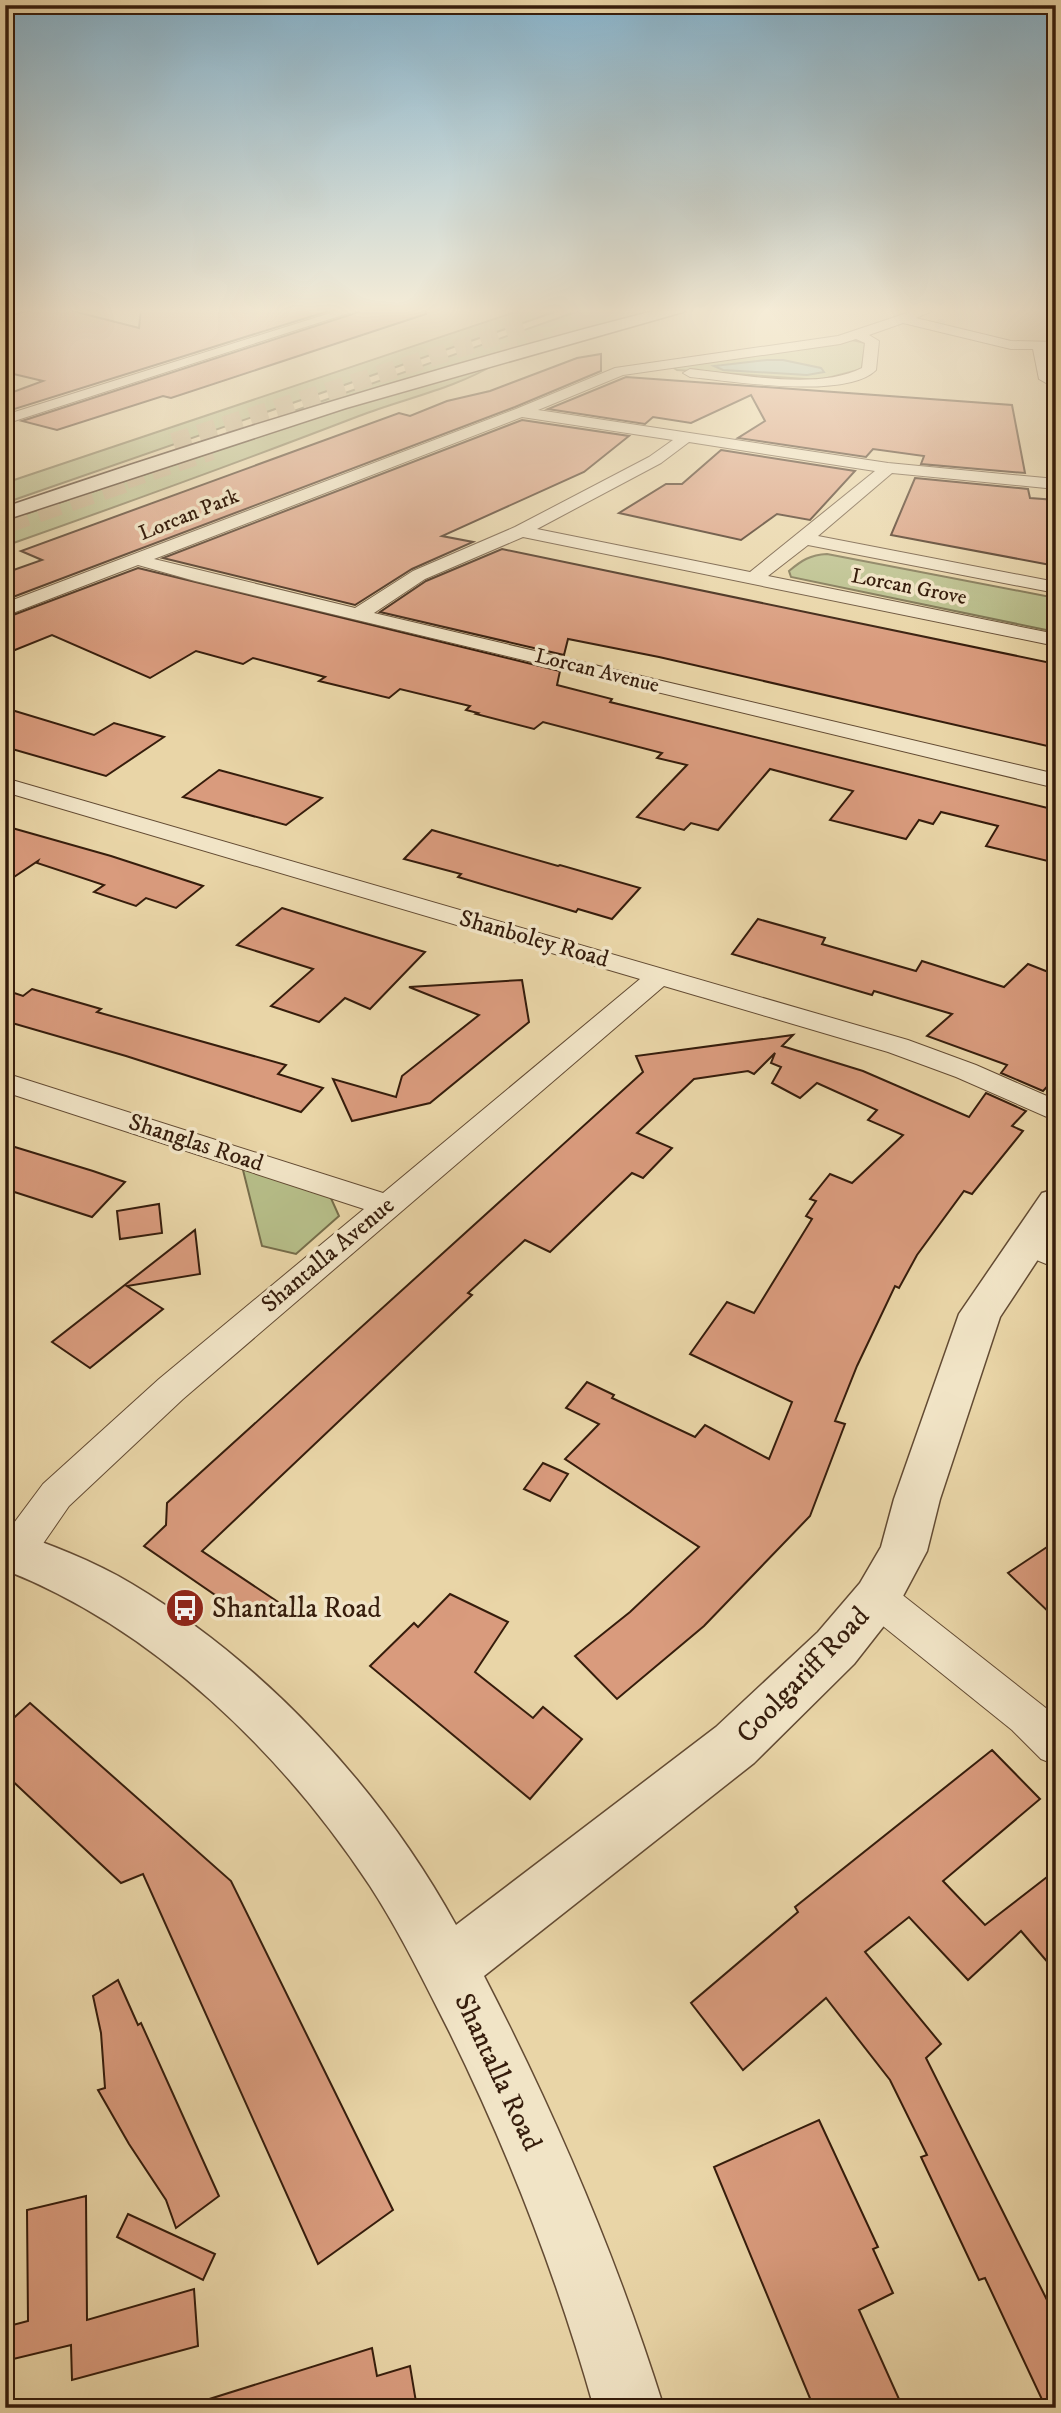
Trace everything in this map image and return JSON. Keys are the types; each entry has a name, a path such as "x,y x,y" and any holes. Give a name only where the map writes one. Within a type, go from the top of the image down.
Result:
{"main road":[{"path":"197,447 258,422"},
{"path":"5,514 197,447 281,422"},
{"name":"Coolgariff Road","path":"447,1967 735,1745 836,1648 877,1598 903,1550 917,1499 980,1314 1042,1250 1056,1202"},
{"name":"Shantalla Road","path":"10,1550 87,1583 204,1663 300,1756 379,1852 447,1967 491,2050 540,2158 585,2273 629,2408"}],"street":[{"name":"Lorcan Park","path":"5,610 495,422"},
{"path":"584,422 888,468 1056,484"},
{"path":"359,614 419,575 521,531 655,460 686,437"},
{"path":"752,579 888,468"},
{"name":"Lorcan Grove","path":"521,531 1056,640"},
{"name":"Lorcan Grove","path":"804,539 1056,588"},
{"name":"Lorcan Avenue","path":"139,560 1056,781"},
{"name":"Shanboley Road","path":"5,785 898,1046 966,1071 1056,1111"},
{"name":"Shantalla Avenue","path":"10,1550 56,1495 171,1389 660,976"},
{"name":"Shanglas Road","path":"5,1082 387,1205"},
{"path":"877,1598 1027,1716 1056,1745"}],"green space":[{"path":"188,422 239,422 5,503 5,483"},
{"path":"302,422 346,422 5,546 5,521"},
{"path":"827,554 1056,598 1056,632 791,577 789,571 802,561"},
{"path":"242,1166 330,1196 339,1216 296,1254 262,1246"}],"building":[{"path":"24,422 83,422 57,430"},
{"path":"375,422 476,422 5,600 5,573 42,560 21,551"},
{"path":"518,422 629,436 584,472 442,536 473,542 412,569 355,605 163,558"},
{"path":"764,422 1015,422 1025,473 921,464 924,456 873,449 866,457 738,438"},
{"path":"721,450 855,471 810,520 777,514 741,540 619,513 666,484 682,484"},
{"path":"915,478 1028,489 1030,498 1056,500 1056,566 891,535"},
{"path":"502,549 1056,664 1056,748 659,657 568,639 564,655 380,612 426,581"},
{"path":"138,568 560,671 557,685 612,699 610,702 1056,810 1056,863 986,846 998,826 941,812 933,824 919,820 906,839 830,820 853,791 770,769 718,830 691,823 684,830 637,817 687,765 657,758 662,753 543,722 534,729 466,710 470,706 400,689 389,698 319,681 325,677 253,658 243,664 196,651 150,678 52,635 5,654 5,618"},
{"path":"5,708 94,735 114,723 164,737 106,776 5,747"},
{"path":"219,770 322,798 286,825 183,797"},
{"path":"5,826 203,886 176,908 146,898 136,906 94,892 104,885 37,863 38,861 5,883"},
{"path":"432,830 640,888 612,919 578,909 576,912 458,877 461,874 404,859"},
{"path":"282,908 425,952 370,1009 345,998 319,1022 271,1006 313,969 237,945"},
{"path":"758,919 825,938 822,944 916,971 922,961 1004,987 1028,964 1056,975 1056,1077 1043,1091 1001,1073 1007,1065 927,1036 952,1014 874,991 872,995 732,954"},
{"path":"522,980 529,1022 430,1103 352,1121 333,1079 396,1097 402,1076 479,1015 409,987"},
{"path":"32,989 101,1009 97,1012 286,1065 278,1074 323,1088 301,1112 126,1056 5,1021 5,990 23,996"},
{"path":"793,1035 782,1046 863,1071 969,1117 986,1093 1026,1111 1012,1126 1023,1131 972,1194 964,1191 917,1255 899,1288 895,1286 857,1366 835,1421 845,1424 810,1516 704,1626 617,1699 575,1656 630,1612 699,1547 565,1459 599,1424 566,1408 587,1382 614,1395 612,1398 695,1437 705,1425 769,1459 792,1402 690,1354 727,1302 754,1313 812,1219 806,1216 816,1201 810,1199 830,1174 852,1183 903,1135 868,1120 877,1110 817,1083 800,1098 772,1083 781,1067 771,1063 775,1053 754,1074 748,1071 694,1079 637,1133 672,1148 643,1178 632,1173 550,1252 525,1240 468,1293 472,1295 202,1551 290,1610 237,1610 144,1546 166,1525 167,1503 643,1072 636,1056"},
{"path":"5,1144 125,1182 92,1217 5,1189"},
{"path":"159,1204 162,1233 120,1239 117,1211"},
{"path":"195,1230 200,1274 127,1286 163,1309 90,1368 52,1342"},
{"path":"543,1463 568,1474 550,1501 524,1489"},
{"path":"1056,1541 1056,1619 1008,1573"},
{"path":"450,1594 508,1622 475,1672 533,1718 543,1707 582,1739 530,1799 370,1666 414,1623 418,1627"},
{"path":"30,1703 231,1881 393,2210 318,2264 143,1874 121,1883 5,1774 5,1726"},
{"path":"992,1750 1040,1799 943,1881 985,1925 1056,1870 1056,1972 1021,1931 968,1980 909,1917 865,1952 941,2044 926,2058 1056,2318 1056,2408 1046,2408 985,2278 979,2280 921,2157 927,2155 890,2080 826,1998 743,2070 691,2003 798,1912 795,1907"},
{"path":"118,1980 138,2025 141,2023 219,2196 176,2228 166,2200 98,2090 105,2088 101,2033 93,1996"},
{"path":"819,2120 878,2247 873,2249 893,2293 859,2310 903,2408 814,2408 714,2167"},
{"path":"86,2196 87,2320 194,2289 198,2346 72,2380 71,2345 5,2361 5,2327 28,2321 27,2210"},
{"path":"128,2214 215,2254 203,2280 117,2237"},
{"path":"372,2348 377,2376 410,2366 417,2408 205,2408 203,2401"}],"tunnel":[{"path":"173,442 235,422"},
{"path":"126,480 212,451"},
{"path":"5,522 131,479"}],"place":[{"name":"Shantalla Road","path":"185,1608"}]}
